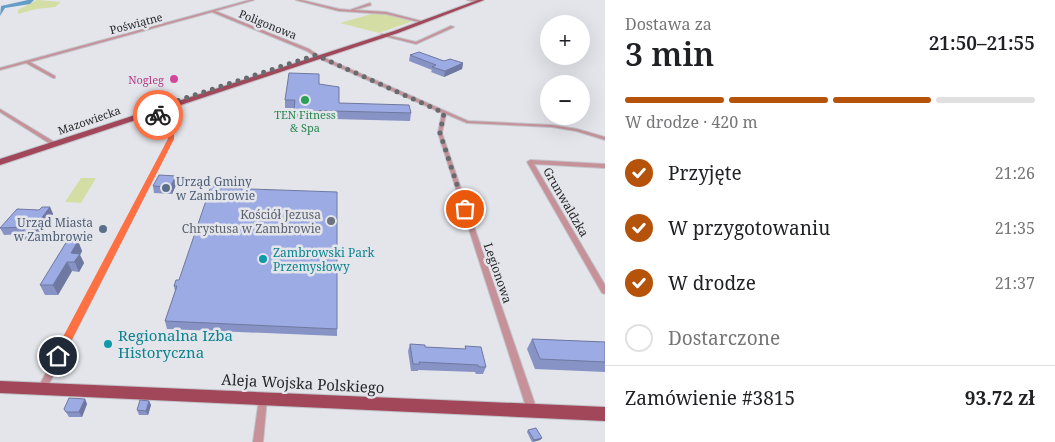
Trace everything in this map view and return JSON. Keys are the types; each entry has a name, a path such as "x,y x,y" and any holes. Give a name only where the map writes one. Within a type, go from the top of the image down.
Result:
{"main road":[{"name":"Mazowiecka","path":"0,161 406,28 480,1"},
{"name":"Aleja Wojska Polskiego","path":"0,387 605,414"}],"street":[{"name":"Poświątne","path":"0,69 251,0"},
{"path":"297,0 348,11 386,13 423,22"},
{"path":"468,0 480,1"},
{"path":"348,11 370,4"},
{"name":"Poligonowa","path":"212,11 304,48 317,56 444,113 472,123 552,126 577,130 605,139"},
{"path":"383,35 416,43 452,27"},
{"path":"27,62 54,77"},
{"path":"0,110 54,143"},
{"path":"42,389 171,139 169,129 152,110"},
{"name":"Legionowa","path":"444,113 440,133 532,411"},
{"name":"Grunwaldzka","path":"605,166 530,162 605,291"},
{"path":"258,442 263,399"}],"green space":[{"path":"37,0 61,2 55,7 36,9 18,14 18,10"},
{"path":"378,12 413,21 379,33 340,23"},
{"path":"81,178 96,178 81,203 65,202"}],"building":[{"path":"419,52 444,61 450,59 463,63 445,71 432,67 436,65 410,55"},
{"path":"289,73 319,74 319,84 339,87 339,103 409,105 411,113 294,110 295,100 285,100"},
{"path":"159,175 176,176 170,187 153,186"},
{"name":"Zambrowski Park Przemysłowy","path":"211,186 222,186 221,188 337,192 337,329 165,321 177,286 174,286 176,280 179,280"},
{"path":"42,207 50,207 30,233 21,233 26,227 0,228 17,209 39,210"},
{"path":"67,241 78,241 71,253 80,254 74,262 67,262 53,285 40,285"},
{"path":"532,339 605,342 605,362 540,359"},
{"path":"410,344 425,345 425,347 466,349 465,346 481,347 486,367 419,362 420,364 413,364"},
{"path":"69,398 85,399 79,412 66,412 64,409"},
{"path":"140,400 149,401 146,411 137,410"},
{"path":"536,428 542,438 534,440 528,430"}],"waterway":[{"path":"0,14 3,7 28,3 31,0"}],"way so far":[{"path":"158,115 152,109 316,55 444,113 440,133 465,209"}],"place":[{"name":"Nogleg","path":"174,79"},
{"name":"TEN Fitness & Spa","path":"305,100"},
{"name":"Urząd Gminy w Zambrowie","path":"166,188"},
{"name":"Kościół Jezusa Chrystusa w Zambrowie","path":"331,221"},
{"name":"Urząd Miasta w Zambrowie","path":"103,229"},
{"name":"Zambrowski Park Przemysłowy","path":"263,259"},
{"name":"Regionalna Izba Historyczna","path":"108,344"}],"route":[{"path":"58,356 171,139 171,132 158,115"}]}
